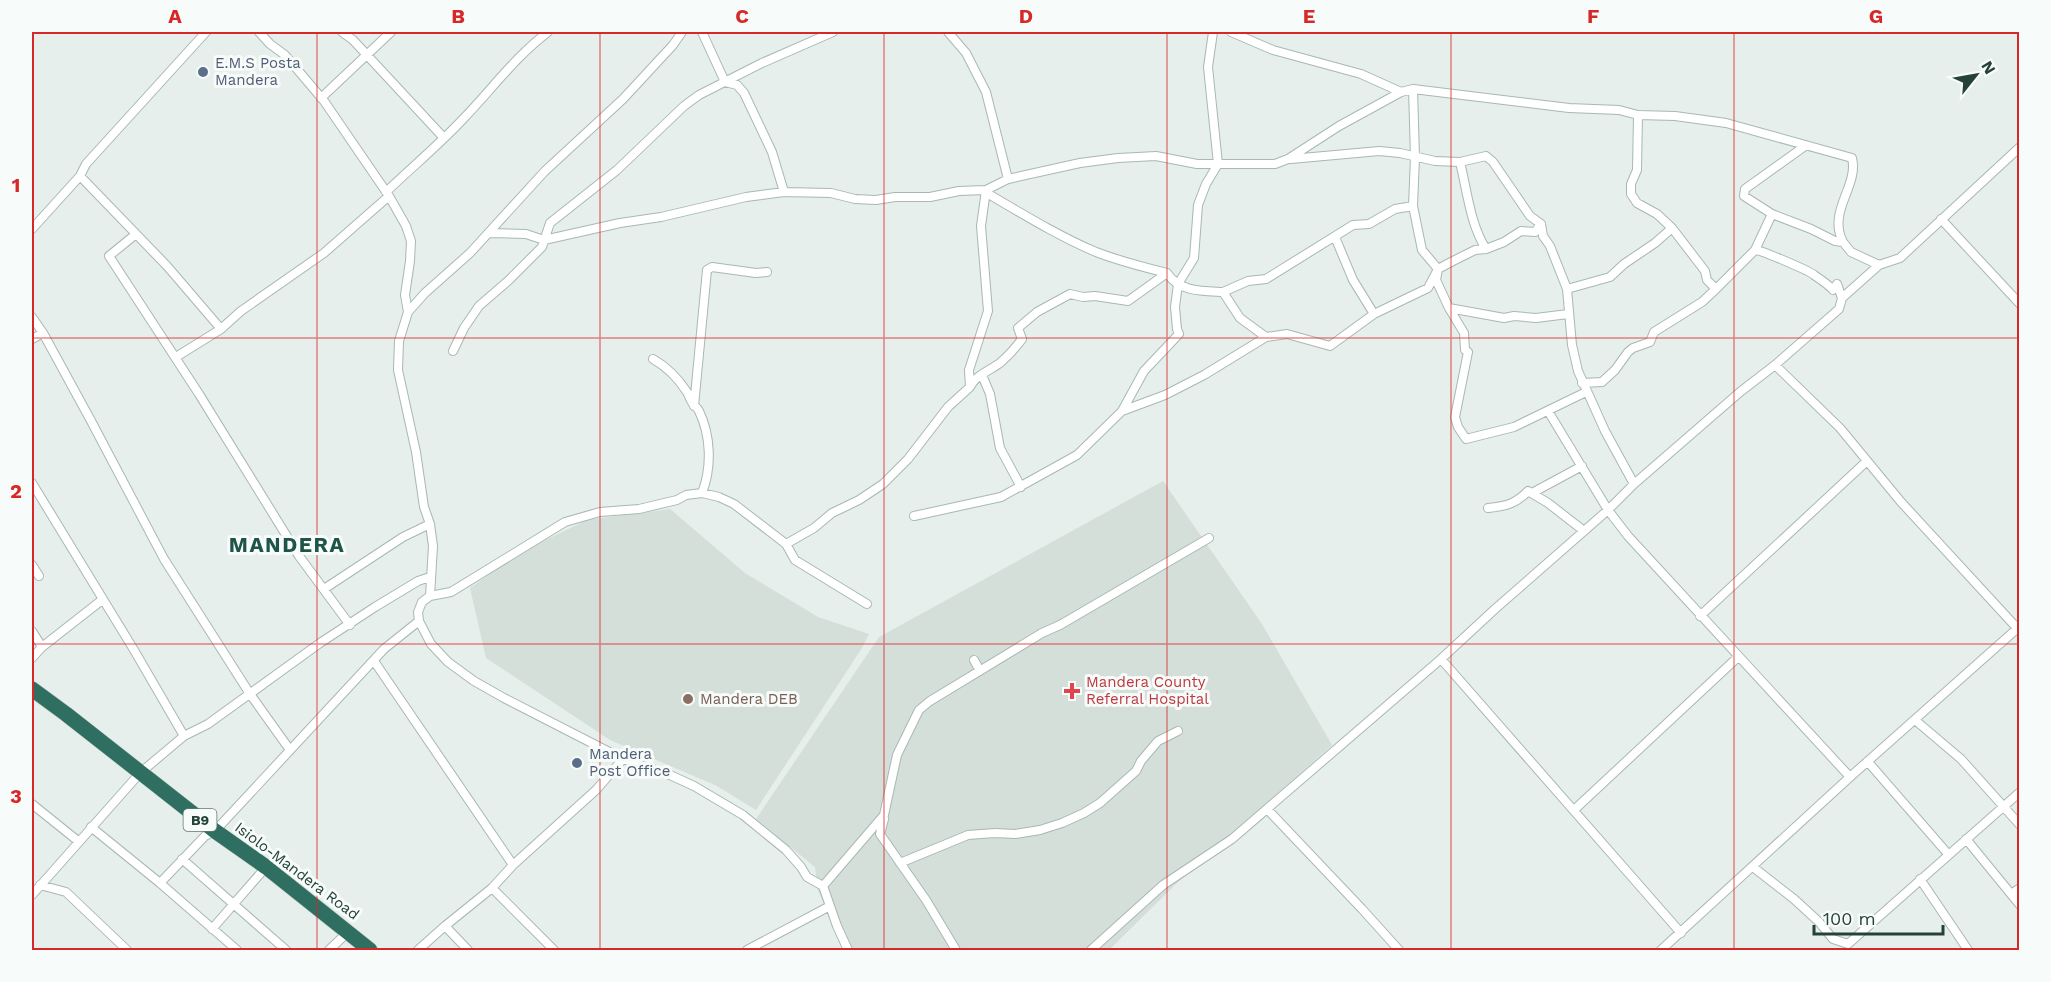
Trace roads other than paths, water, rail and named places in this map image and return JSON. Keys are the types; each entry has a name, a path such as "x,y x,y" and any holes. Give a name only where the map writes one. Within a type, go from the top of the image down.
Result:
{"highway":[{"name":"Isiolo-Mandera Road","path":"32,689 214,831 266,867 370,951"}],"street":[{"path":"32,229 80,176 86,164 206,32"},
{"path":"259,32 285,55 321,98 388,194 406,226 411,241 405,295 408,312"},
{"path":"342,32 444,138"},
{"path":"321,98 392,32"},
{"path":"176,357 221,329 241,311 324,253 464,119 512,64 549,32"},
{"path":"430,596 433,546 430,524 424,507 416,452 398,370 399,341 408,312 424,293 470,253 545,171 623,99 673,45 682,32"},
{"path":"702,32 725,82"},
{"path":"453,351 464,328 479,306 542,247 550,223 617,170 672,120 684,106 699,95 770,59 833,32"},
{"path":"948,32 966,53 986,92 1008,179"},
{"path":"914,516 988,501 1021,487 1077,455 1122,411 1144,371 1179,334 1175,307 1178,284 1194,258 1198,205 1206,184 1218,164 1208,67 1213,32"},
{"path":"1231,32 1274,50 1361,74 1401,92"},
{"path":"725,82 737,85 744,93 772,152 784,192"},
{"path":"489,232 526,234 544,240 620,223 661,217 746,197 784,192 831,193 855,199 876,200 895,197 930,197 959,191 986,191 1008,179 1118,158 1156,156 1197,164 1275,164 1288,159 1339,126 1401,92 1413,89 1569,108 1619,110 1726,123 1852,159 1849,186 1840,212 1838,231 1851,252 1879,266"},
{"path":"1413,89 1415,156 1413,206 1422,250 1438,269"},
{"path":"1638,114 1637,170 1631,184 1631,194 1637,203 1657,214 1672,228 1705,271 1707,280 1716,289"},
{"path":"1805,146 1744,189 1744,196 1772,214 1835,241 1843,242"},
{"path":"1091,951 1163,885 1224,845 1441,659 1634,484 1839,309 1842,298 1879,266 1899,258 2019,147"},
{"path":"1288,159 1379,151 1435,161 1460,162 1486,156 1499,169 1530,216 1540,224 1543,236 1550,246 1567,289 1572,345 1582,383 1609,440 1634,484"},
{"path":"1460,162 1472,213 1486,249"},
{"path":"80,176 167,266 221,329"},
{"path":"986,191 1095,252 1167,273 1172,282 1196,291 1224,292 1248,281 1266,279 1353,225 1369,224 1395,209 1413,206"},
{"path":"970,387 969,370 988,311 981,226 986,191"},
{"path":"1582,383 1602,382 1633,348 1650,342 1654,332 1702,302 1755,250 1772,214"},
{"path":"1941,219 2019,304"},
{"path":"1122,411 1165,395 1204,375 1266,336 1287,334 1330,346 1374,314 1428,288 1438,269 1475,250 1486,249 1504,242 1521,231 1535,232 1540,224"},
{"path":"1567,289 1610,277 1672,228"},
{"path":"136,234 109,256 176,357 299,556 350,625"},
{"path":"1335,237 1353,280 1374,314"},
{"path":"1755,250 1763,250 1790,265 1813,273 1833,290 1837,284 1842,298"},
{"path":"693,406 707,270 712,267 756,273 766,272"},
{"path":"1438,269 1436,280 1464,333 1465,350 1468,352 1455,417 1466,439 1503,431 1586,392"},
{"path":"786,544 814,528 832,513 884,484 908,459 948,407 970,387 972,381 1002,361 1014,348 1022,339 1018,328 1037,312 1070,294 1128,301 1167,273"},
{"path":"1224,292 1240,318 1266,336"},
{"path":"1449,308 1504,318 1514,316 1536,318 1568,314"},
{"path":"32,317 43,333 164,559 250,694 290,750"},
{"path":"32,339 43,333"},
{"path":"653,359 668,369 686,391 693,406 699,409 707,435 709,453 707,480 702,493"},
{"path":"1661,951 1850,777 2018,627 1901,502 1840,428 1775,366"},
{"path":"982,375 990,394 1000,448 1021,487"},
{"path":"1548,411 1608,510 1639,549 1850,777"},
{"path":"1700,616 1867,461"},
{"path":"1532,493 1582,466"},
{"path":"32,483 184,736"},
{"path":"1488,508 1518,502 1528,491 1584,531"},
{"path":"848,951 822,886 807,877 786,850 743,815 694,786 622,759 474,681 448,662 431,644 419,621 418,612 422,602 430,596 450,592 565,522 600,512 639,509 677,500 686,495 702,493 734,504 786,544 795,560 867,604"},
{"path":"32,502 39,496"},
{"path":"324,589 403,537 430,524"},
{"path":"956,951 926,900 880,834 897,755 919,710 1042,633 1060,625 1209,538"},
{"path":"32,565 39,576"},
{"path":"32,895 140,773 184,736 208,724 350,625 418,581 430,577"},
{"path":"32,658 42,647 102,600"},
{"path":"160,883 205,836 214,831 384,649 419,621"},
{"path":"32,631 42,647"},
{"path":"1574,810 1738,657"},
{"path":"1441,659 1681,933"},
{"path":"974,660 980,671"},
{"path":"374,661 513,865"},
{"path":"1915,720 1961,759 2019,825"},
{"path":"900,862 968,835 1015,834 1040,830 1077,816 1101,803 1136,771 1141,761 1158,741 1178,731"},
{"path":"418,951 492,888 513,865 596,790 622,759"},
{"path":"1868,762 1948,854"},
{"path":"1833,939 1848,944 2019,792"},
{"path":"32,804 78,841"},
{"path":"1267,809 1399,951"},
{"path":"822,886 885,815"},
{"path":"91,828 160,883 237,951"},
{"path":"1966,839 2019,905"},
{"path":"182,859 286,951"},
{"path":"212,929 266,867"},
{"path":"1753,867 1819,921 1833,939 1852,951"},
{"path":"1920,879 1968,951"},
{"path":"40,885 66,892 127,951"},
{"path":"492,888 554,951"},
{"path":"2011,894 2019,888"},
{"path":"747,951 830,906"},
{"path":"445,926 468,951"},
{"path":"329,951 348,932"}],"place":[{"name":"E.M.S Posta Mandera","path":"203,72"},
{"name":"Mandera County Referral Hospital","path":"1072,691"},
{"name":"Mandera DEB","path":"688,699"},
{"name":"Mandera Post Office","path":"577,763"}],"district":[{"name":"MANDERA","path":"287,544"}]}
